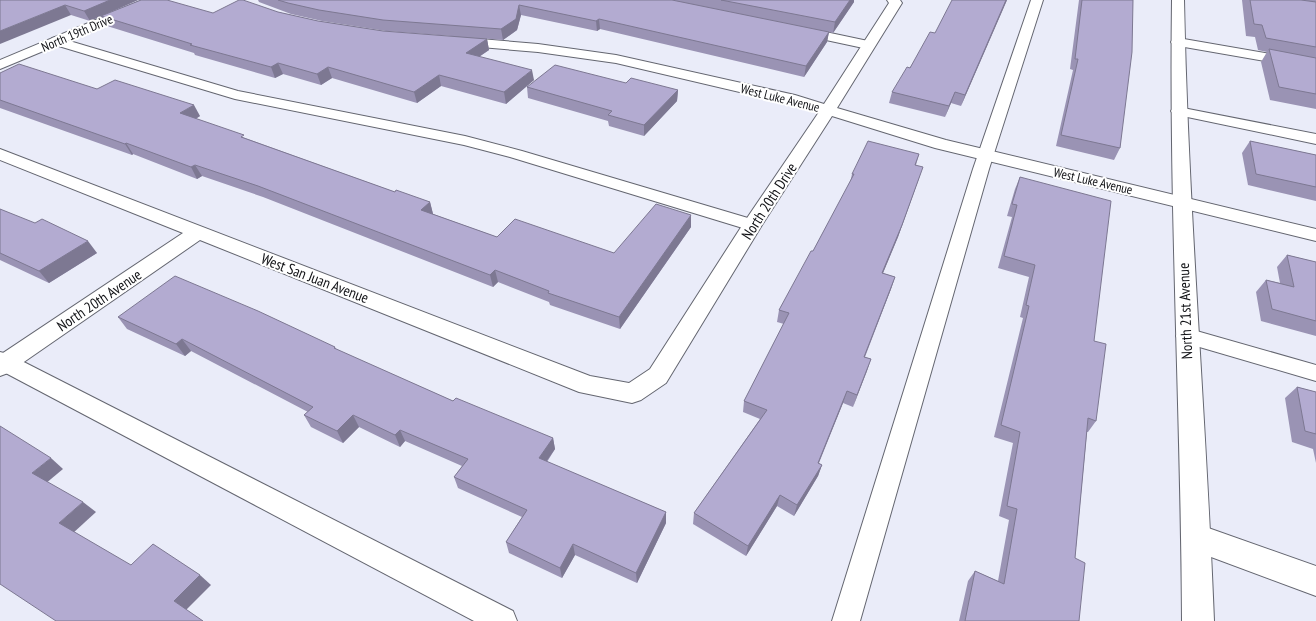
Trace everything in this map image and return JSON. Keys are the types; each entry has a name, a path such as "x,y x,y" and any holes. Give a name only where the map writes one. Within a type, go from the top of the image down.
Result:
{"street":[{"name":"North 19th Drive","path":"0,66 154,0"},
{"name":"North 20th Drive","path":"632,393 658,376 752,225 896,3 894,0"},
{"name":"North 21st Avenue","path":"1178,0 1178,111 1186,336 1197,538 1198,621"},
{"name":"West Luke Avenue","path":"440,40 538,48 616,59 795,100 986,156 1316,235"},
{"path":"1178,42 1316,66"},
{"name":"West San Juan Avenue","path":"0,154 588,385 632,393"},
{"name":"North 20th Avenue","path":"2,363 198,232"},
{"path":"1197,538 1316,581"}],"lane":[{"path":"846,621 986,156 1037,0"},
{"path":"790,28 868,45"},
{"path":"56,41 235,95 472,143 752,225"},
{"path":"1178,111 1316,139"},
{"path":"1186,336 1316,373"},
{"path":"2,363 503,621"}],"building":[{"path":"0,0 110,0 84,11 65,5 0,31"},
{"path":"141,0 167,0 213,13 239,0 243,0 278,12 318,21 383,31 487,39 466,53 532,70 504,92 439,75 414,92 328,67 317,74 278,63 271,67 190,45 192,44 101,16"},
{"path":"278,0 672,0 829,32 806,66 599,19 596,21 519,5 516,19 501,29 383,20 319,10"},
{"path":"721,0 850,0 835,22"},
{"path":"952,0 1006,0 965,95 955,92 949,106 892,92 907,67 910,68 930,32 935,33"},
{"path":"1082,0 1133,0 1132,52 1120,148 1061,135 1078,59 1075,59"},
{"path":"1250,0 1301,0 1316,2 1316,47 1266,38 1262,25 1254,24"},
{"path":"1269,49 1316,58 1316,94 1279,87"},
{"path":"19,64 97,89 115,80 194,105 180,113 244,135 241,137 395,192 396,190 430,202 421,210 497,237 515,219 614,253 656,204 691,215 619,317 548,293 549,291 495,270 490,275 258,186 195,165 191,167 0,100 0,73"},
{"path":"555,65 626,83 631,78 678,90 644,125 608,115 612,111 527,87"},
{"path":"868,141 919,154 915,165 923,167 902,225 882,273 895,277 864,357 871,359 857,395 847,391 818,463 822,465 797,505 780,495 748,546 694,513 767,410 744,401 789,313 779,310 811,251 813,251 854,174 852,174"},
{"path":"1250,141 1316,155 1316,187 1256,174"},
{"path":"1020,177 1111,201 1094,341 1106,344 1096,421 1088,418 1075,558 1085,563 1079,621 965,621 975,571 1004,584 1017,509 1007,506 1020,432 1001,425 1029,306 1026,305 1035,265 1004,256 1017,205 1012,204"},
{"path":"0,209 35,223 42,219 88,241 39,271 0,253"},
{"path":"1287,255 1316,262 1316,321 1272,309 1266,280 1294,287"},
{"path":"175,276 258,311 335,347 334,348 453,401 456,398 553,438 539,458 666,512 636,573 573,544 560,568 506,542 527,510 454,477 468,459 400,430 395,435 353,415 337,431 304,415 313,407 182,339 176,344 118,317"},
{"path":"1297,387 1316,392 1316,434 1305,431"},
{"path":"0,426 51,458 32,473 83,502 59,523 131,565 153,544 200,575 174,601 203,621 56,621 0,584"}]}
